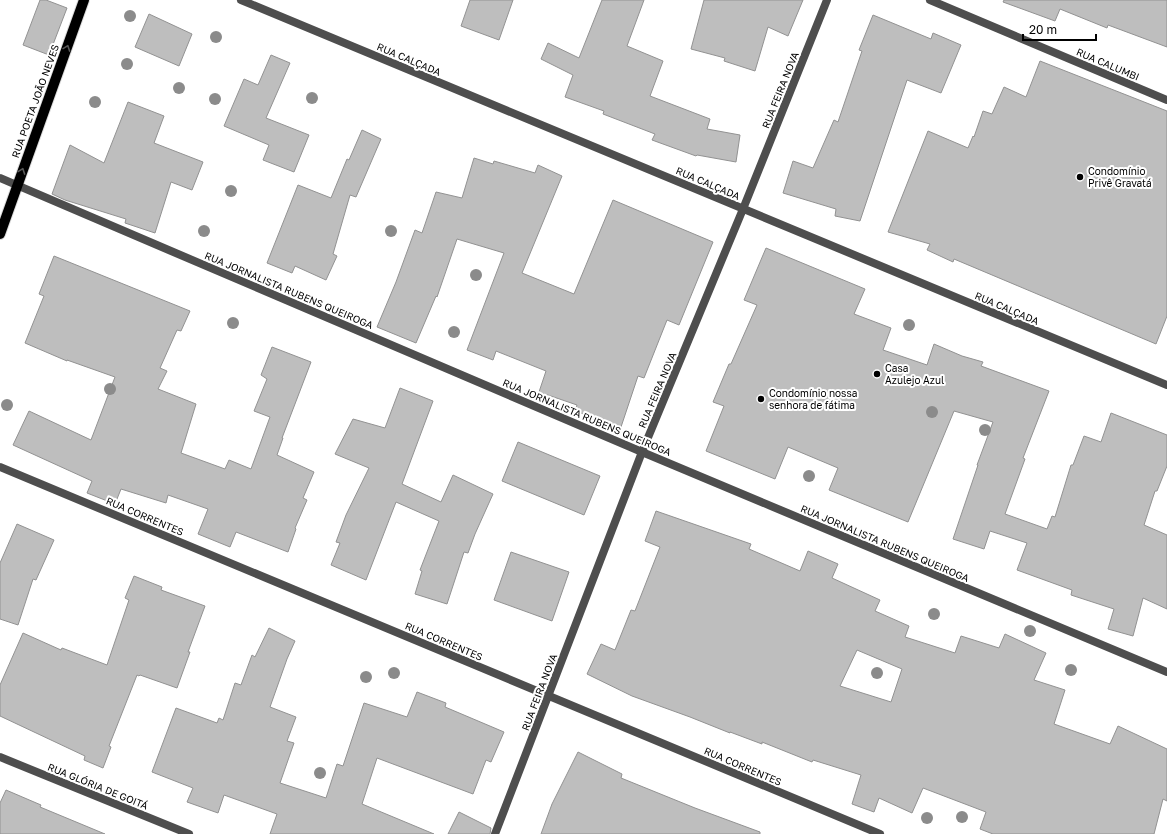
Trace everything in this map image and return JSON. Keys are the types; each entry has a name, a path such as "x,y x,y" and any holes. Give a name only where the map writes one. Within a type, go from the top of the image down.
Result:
{"main road":[{"name":"RUA POETA JOÃO NEVES","path":"0,234 84,0"}],"street":[{"name":"RUA CALÇADA","path":"241,0 1167,385"},
{"name":"RUA FEIRA NOVA","path":"495,834 642,452 743,209 827,0"},
{"name":"RUA CALUMBI","path":"930,0 1167,100"},
{"name":"RUA JORNALISTA RUBENS QUEIROGA","path":"0,178 642,452 1167,672"},
{"name":"RUA CORRENTES","path":"0,467 880,834"},
{"name":"RUA GLÓRIA DE GOITÁ","path":"0,757 189,834"}],"building":[{"path":"40,0 46,0 67,8 49,55 23,45"},
{"path":"470,0 513,0 499,40 461,26"},
{"path":"602,0 644,0 627,46 663,61 650,96 710,119 707,129 740,135 736,162 696,156 652,140 655,134 603,114 604,111 565,97 573,75 541,59 548,43 579,58"},
{"path":"704,0 803,0 788,36 768,27 755,71 724,61 725,58 691,49"},
{"path":"1004,0 1167,0 1167,47 1108,25 1107,28 1060,9 1055,21 1003,2"},
{"path":"149,14 192,34 179,66 135,47"},
{"path":"873,15 931,39 933,33 961,45 941,93 907,80 860,221 835,216 836,209 783,193 793,161 813,168 834,120 838,122 862,51 859,50"},
{"path":"271,55 290,63 266,118 309,135 294,172 263,160 269,145 224,126 244,79 258,85"},
{"name":"Condomínio Privê Gravatá","path":"1040,61 1167,111 1167,316 1156,344 954,259 953,262 927,250 930,244 888,232 928,131 968,148 973,136 974,137 983,111 992,114 1004,87 1026,97"},
{"path":"128,102 164,116 154,143 203,162 192,190 171,182 155,233 125,223 126,219 65,200 52,194 70,145 104,163"},
{"path":"362,130 381,139 356,197 350,195 333,254 337,256 326,280 295,266 292,273 267,263 298,185 331,198 347,159 349,160"},
{"path":"474,158 493,164 494,161 535,173 538,165 562,176 522,273 574,294 613,200 713,242 679,325 667,320 644,378 638,376 621,427 575,411 577,405 539,392 546,371 496,351 493,360 467,350 504,253 457,239 437,297 436,296 416,343 377,327 396,282 415,230 422,233 436,192 462,198"},
{"path":"766,248 865,289 854,314 891,328 883,350 927,365 934,344 962,356 983,362 981,366 1049,391 1023,458 1025,459 1005,514 1047,529 1052,516 1055,517 1071,465 1073,465 1084,436 1101,442 1111,413 1167,435 1167,466 1157,491 1155,491 1144,525 1167,535 1167,609 1143,598 1133,636 1108,629 1114,609 1071,595 1072,590 1017,570 1027,543 990,531 984,549 953,539 977,465 993,422 954,411 908,522 829,490 838,468 788,447 775,479 706,451 724,406 713,402 757,305 744,300"},
{"path":"54,256 190,311 181,331 177,330 160,368 167,371 158,389 196,404 181,453 225,469 229,460 251,469 270,417 254,411 267,379 261,375 272,347 311,362 277,455 314,472 303,498 307,500 295,528 296,529 288,552 236,532 230,547 198,534 208,509 168,495 166,503 121,489 115,504 87,493 92,481 13,445 29,411 91,440 115,377 67,361 25,343 44,296 39,294"},
{"path":"400,388 433,401 402,484 441,502 453,475 493,494 468,553 464,552 447,604 415,594 422,571 420,570 439,521 396,502 366,580 331,565 340,543 336,542 346,515 369,468 335,454 353,419 385,428"},
{"path":"518,442 600,476 584,515 502,481"},
{"path":"656,511 751,544 749,549 800,571 808,551 838,564 832,578 880,600 875,611 909,626 905,637 955,653 961,636 999,648 1005,634 1046,653 1034,680 1065,690 1054,724 1110,744 1118,726 1167,749 1167,801 1163,799 1154,834 993,834 980,829 986,812 923,788 912,813 879,798 874,812 852,804 861,775 813,760 812,762 762,742 762,744 730,733 632,696 587,674 601,644 615,650 631,610 635,611 660,547 645,541","holes":["857,650 902,669 891,702 840,686"]},
{"path":"17,524 54,540 36,580 33,579 18,625 0,619 0,563"},
{"path":"511,552 569,572 552,621 494,600"},
{"path":"134,576 162,587 161,590 205,606 188,652 190,652 177,688 137,675 109,746 111,747 103,768 84,760 85,756 0,716 0,685 23,633 61,650 62,648 107,665 129,600 125,598"},
{"path":"269,628 295,641 270,707 296,717 287,741 294,743 280,783 326,798 337,764 343,766 364,703 407,717 417,692 446,703 445,707 504,732 491,762 486,760 473,794 377,758 362,804 434,834 270,834 277,814 224,795 218,813 187,802 193,788 152,772 176,708 217,723 219,718 223,720 235,683 241,685 252,655 255,657"},
{"path":"578,752 622,774 621,778 760,832 760,834 541,834 552,804"},
{"path":"6,790 41,805 40,807 105,834 0,834 0,803"},
{"path":"459,812 491,828 490,834 448,834"}],"place":[{"name":"Condomínio Privê Gravatá","path":"1080,177"},
{"name":"Casa Azulejo Azul","path":"877,374"},
{"name":"Condomínio nossa senhora de fátima","path":"761,399"}]}
